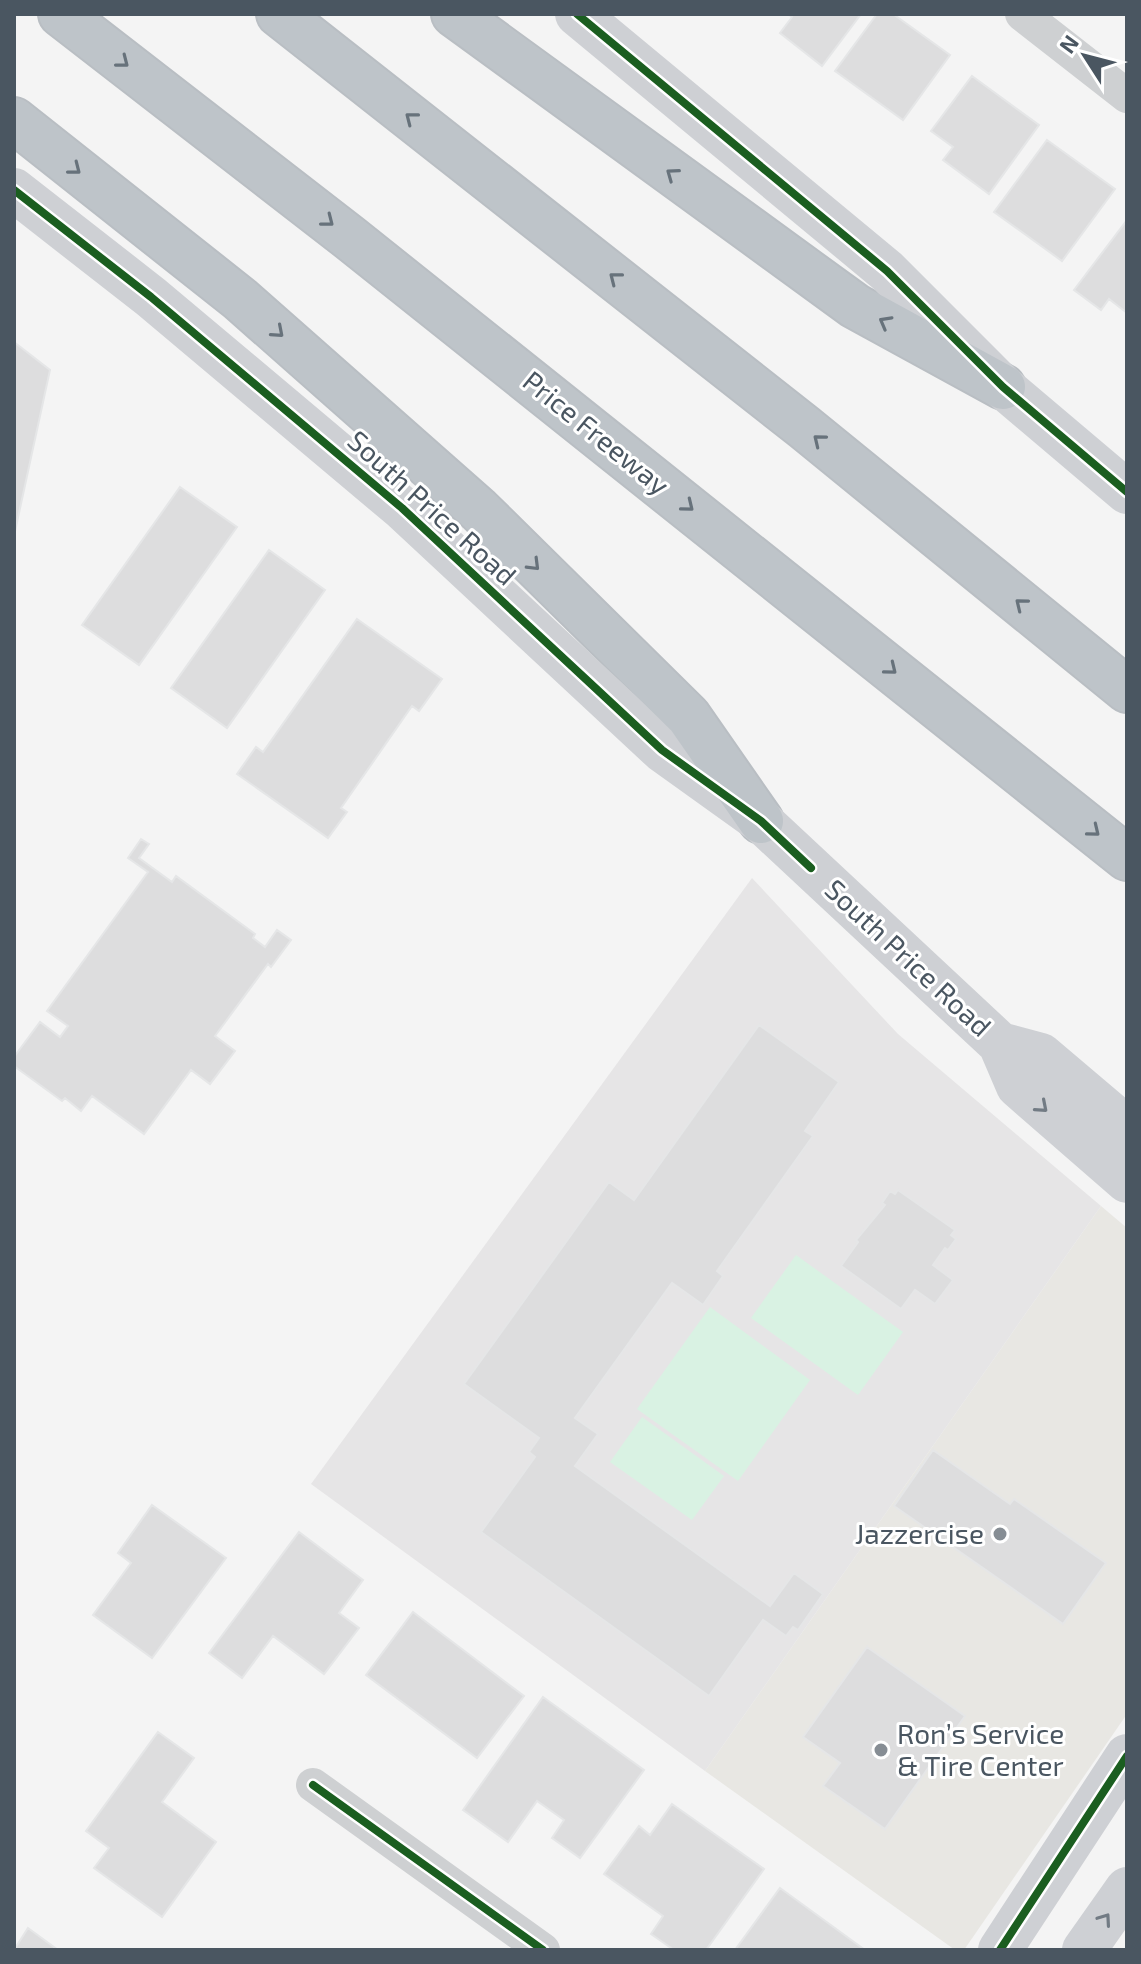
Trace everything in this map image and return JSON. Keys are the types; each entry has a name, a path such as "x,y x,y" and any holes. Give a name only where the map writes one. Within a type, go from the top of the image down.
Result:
{"highway":[{"name":"Price Freeway","path":"61,14 387,267 1127,858"},
{"path":"279,14 804,427 1127,690"},
{"path":"454,14 855,306 1003,387"},
{"path":"14,120 240,299 479,510 688,716 761,821"}],"main road":[{"path":"577,14 887,271 1003,387 1127,492"},
{"name":"South Price Road","path":"14,190 151,297 402,508 662,750 761,821 1000,1044 1018,1086 1127,1181"},
{"path":"1000,1044 1041,1055 1127,1128"},
{"path":"1000,1950 1127,1756"},
{"path":"1084,1950 1127,1889"}],"street":[{"path":"1022,14 1127,96"},
{"path":"313,1785 543,1950"}],"shaded area":[{"path":"752,878 898,1034 1101,1206 705,1771 311,1484"},
{"path":"1101,1206 1127,1228 1127,1714 964,1950 955,1950 705,1771"}],"green space":[{"path":"796,1255 903,1332 858,1395 751,1318"},
{"path":"710,1307 810,1380 738,1481 637,1409"},
{"path":"642,1417 724,1476 692,1520 610,1462"}],"building":[{"path":"788,14 861,14 822,66 780,33 792,17"},
{"path":"877,14 893,14 950,55 903,120 835,71"},
{"path":"972,76 1039,125 989,194 943,160 953,147 931,131"},
{"path":"1047,140 1115,189 1062,261 994,212"},
{"path":"1127,220 1127,313 1109,299 1101,310 1074,290"},
{"path":"14,342 50,370 14,536"},
{"path":"180,487 237,527 139,665 82,625"},
{"path":"269,550 325,590 227,728 171,688"},
{"path":"357,619 442,679 419,711 412,706 341,808 347,812 328,838 237,774 256,747 263,752"},
{"path":"141,839 149,844 139,858 172,882 176,876 255,934 253,938 265,947 277,930 291,940 271,967 268,964 215,1036 235,1051 210,1084 191,1070 144,1134 92,1096 81,1111 14,1066 14,1057 40,1022 60,1037 68,1026 47,1011 148,872 128,858"},
{"path":"759,1025 839,1082 805,1131 813,1136 717,1271 723,1276 703,1305 672,1283 575,1418 598,1434 575,1466 770,1606 794,1573 823,1594 798,1630 793,1627 786,1636 763,1620 709,1696 481,1532 535,1457 529,1452 539,1438 464,1384 609,1182 634,1200"},
{"path":"898,1190 955,1230 951,1235 956,1239 933,1265 953,1280 935,1304 915,1290 901,1309 841,1266 858,1242 856,1240 885,1205 882,1203 890,1191 895,1194"},
{"name":"Jazzercise","path":"933,1450 1010,1504 1014,1499 1106,1563 1063,1624 894,1506"},
{"path":"152,1505 226,1558 152,1658 93,1615 131,1563 118,1553"},
{"path":"299,1532 363,1580 339,1613 359,1628 324,1674 273,1636 242,1678 209,1653"},
{"path":"413,1612 524,1696 477,1758 366,1675"},
{"name":"Ron’s Service & Tire Center","path":"867,1647 965,1716 885,1829 823,1786 840,1763 803,1737"},
{"path":"543,1697 644,1770 580,1858 552,1838 564,1820 537,1801 508,1842 463,1810"},
{"path":"158,1732 194,1758 162,1802 216,1842 162,1917 94,1868 109,1848 86,1831"},
{"path":"672,1804 764,1869 706,1950 674,1950 651,1934 663,1916 604,1874 639,1826 650,1835"},
{"path":"780,1888 865,1950 735,1950"},
{"path":"28,1928 58,1950 14,1950"}],"cycle path":[{"path":"577,14 887,271 1003,387 1127,492"},
{"path":"14,190 151,297 402,508 662,750 761,821 811,868"},
{"path":"1000,1950 1127,1756"},
{"path":"313,1785 543,1950"}],"place":[{"name":"Jazzercise","path":"1000,1534"},
{"name":"Ron’s Service & Tire Center","path":"881,1750"}]}
